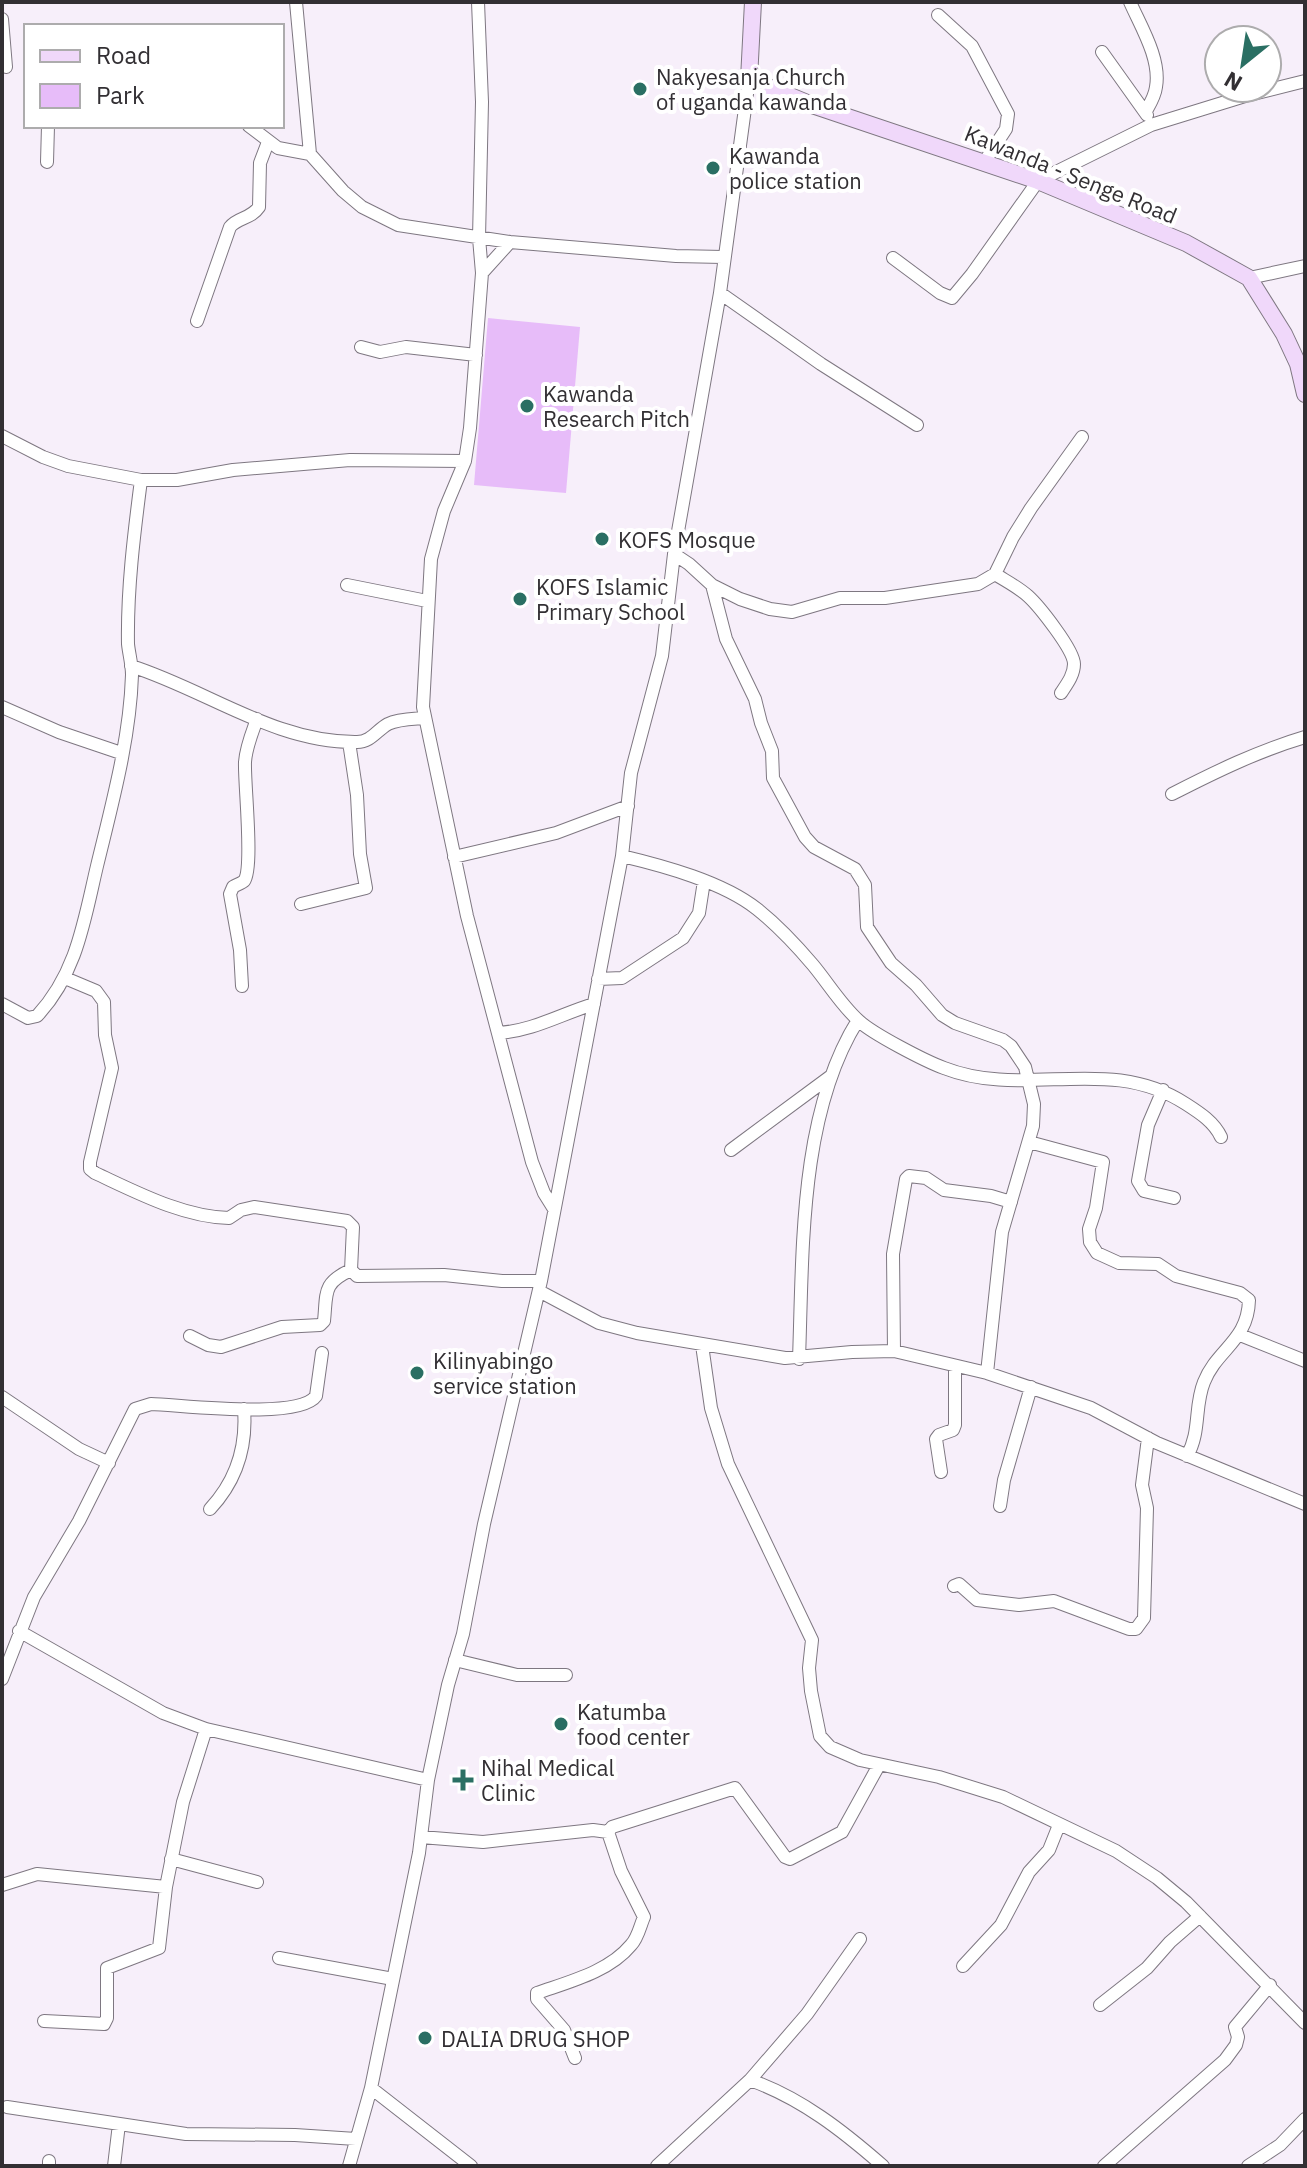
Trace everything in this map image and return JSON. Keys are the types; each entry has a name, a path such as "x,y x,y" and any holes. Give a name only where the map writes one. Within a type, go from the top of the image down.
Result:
{"street":[{"path":"296,2 310,154 343,191 381,218 398,225 510,242 723,257"},
{"path":"478,2 482,102 479,238 482,273 476,355 465,461 434,545 427,601 424,718 454,857 532,1162 554,1209"},
{"path":"349,2166 371,2088 421,1837 428,1780 540,1286 622,856 631,773 662,656 674,554 720,293 749,79 753,2"},
{"path":"1130,2 1151,50 1155,68 1156,88 1146,111"},
{"path":"938,15 972,46 1008,114 1006,129 985,161"},
{"path":"2,19 6,67"},
{"path":"1102,52 1146,111 1151,125"},
{"name":"Kawanda - Senge Road","path":"749,79 812,105 1038,181 1186,243 1249,278 1284,334 1298,364 1305,394"},
{"path":"893,258 940,293 952,298 1038,181 1151,125 1305,81"},
{"path":"47,162 48,128"},
{"path":"251,128 268,142 288,152 310,154"},
{"path":"197,321 230,227 237,220 249,217 259,207 260,163 268,142"},
{"path":"482,273 510,242"},
{"path":"1249,278 1305,266"},
{"path":"720,293 821,364 917,425"},
{"path":"361,347 380,352 406,347 476,355"},
{"path":"2,436 68,466 141,480 177,480 233,470 350,460 465,461"},
{"path":"674,554 712,585 759,606 792,612 840,598 885,598 978,584 995,574 1031,508 1082,437"},
{"path":"2,1004 28,1018 37,1016 65,978 87,919 111,816 121,753 131,666 128,646 133,545 141,480"},
{"path":"995,574 1029,596 1042,610 1075,661 1061,693"},
{"path":"347,585 427,601"},
{"path":"712,585 726,639 755,699 772,751 773,778 805,837 814,847 855,869 865,885 867,927 891,963 916,985 942,1015 955,1023 1003,1040 1011,1046 1025,1067 1034,1104 1033,1126 1002,1232 987,1373"},
{"path":"131,666 160,675 302,737 366,741 393,722 424,718"},
{"path":"2,707 73,738 121,753"},
{"path":"242,986 240,950 230,894 245,877 248,834 245,762 257,719"},
{"path":"1172,794 1225,766 1305,737"},
{"path":"301,904 366,888 349,742"},
{"path":"454,857 556,833 628,806"},
{"path":"622,856 704,881 741,897 774,923 812,963 858,1020 941,1068 1001,1081 1070,1078 1124,1080 1163,1090 1201,1114 1216,1127 1221,1137"},
{"path":"598,979 622,978 683,938 699,913 704,881"},
{"path":"65,978 96,991 104,1002 105,1035 112,1068 90,1169 178,1208 200,1215 229,1218 241,1210 254,1207 347,1221 353,1227 351,1270 357,1276 444,1275 540,1286 599,1323 702,1345 799,1359 852,1352 894,1351 987,1373 1091,1408 1187,1456 1305,1504"},
{"path":"498,1033 537,1027 594,1004"},
{"path":"799,1359 809,1184 821,1110 845,1041 858,1020"},
{"path":"731,1150 831,1076"},
{"path":"1163,1090 1148,1125 1138,1181 1144,1191 1174,1198"},
{"path":"1029,1142 1103,1162 1089,1235 1097,1253 1119,1263 1158,1264 1176,1276 1245,1295 1250,1303 1240,1335 1214,1365 1203,1384 1198,1427 1187,1456"},
{"path":"894,1351 893,1254 906,1179 909,1176 926,1178 944,1190 1011,1202"},
{"path":"190,1336 208,1345 221,1347 282,1327 320,1325 324,1321 327,1289 334,1280 351,1270"},
{"path":"1240,1335 1305,1361"},
{"path":"702,1345 711,1408 728,1464 812,1640 809,1668 820,1736 830,1747 844,1755 972,1786 1028,1807 1116,1851 1157,1878 1200,1916 1305,2023"},
{"path":"2,1679 5,1661 34,1597 79,1521 129,1418 140,1406 151,1404 272,1411 312,1401 316,1396 322,1353"},
{"path":"941,1472 936,1439 953,1430 955,1425 955,1366"},
{"path":"1000,1506 1004,1480 1031,1387"},
{"path":"2,1397 79,1449 109,1463"},
{"path":"210,1509 228,1486 243,1450 244,1409"},
{"path":"954,1586 959,1584 977,1600 1019,1605 1054,1601 1136,1629 1144,1618 1147,1508 1142,1485 1148,1438"},
{"path":"19,1631 149,1706 206,1729 428,1780"},
{"path":"455,1660 517,1675 566,1675"},
{"path":"44,2021 104,2024 107,2018 107,1968 159,1948 166,1887 183,1802 206,1729"},
{"path":"608,1832 612,1827 735,1788 785,1857 796,1858 842,1832 879,1765"},
{"path":"963,1966 1001,1925 1029,1872 1049,1850 1059,1825"},
{"path":"421,1837 483,1842 593,1830 608,1832"},
{"path":"575,2058 564,2030 541,2005 537,1993 586,1975 623,1953 634,1942 644,1917 621,1871 608,1832"},
{"path":"171,1859 257,1882"},
{"path":"2,1885 37,1874 166,1887"},
{"path":"1100,2005 1147,1968 1170,1942 1200,1916"},
{"path":"657,2166 750,2080 807,2014 860,1939"},
{"path":"279,1958 393,1979"},
{"path":"1104,2166 1225,2060 1236,2045 1238,2037 1235,2027 1270,1985"},
{"path":"750,2080 788,2096 841,2129 883,2166"},
{"path":"371,2088 471,2166"},
{"path":"7,2107 186,2134 356,2139"},
{"path":"1248,2166 1280,2145 1305,2119"},
{"path":"114,2166 119,2124"}],"green space":[{"name":"Kawanda Research Pitch","path":"488,318 580,327 566,493 474,485"}],"place":[{"name":"Nakyesanja Church of uganda kawanda","path":"640,89"},
{"name":"Kawanda police station","path":"713,168"},
{"name":"Kawanda Research Pitch","path":"527,406"},
{"name":"KOFS Mosque","path":"602,539"},
{"name":"KOFS Islamic Primary School","path":"520,599"},
{"name":"Kilinyabingo service station","path":"417,1373"},
{"name":"Katumba food center","path":"561,1724"},
{"name":"Nihal Medical Clinic","path":"463,1780"},
{"name":"DALIA DRUG SHOP","path":"425,2038"}]}
